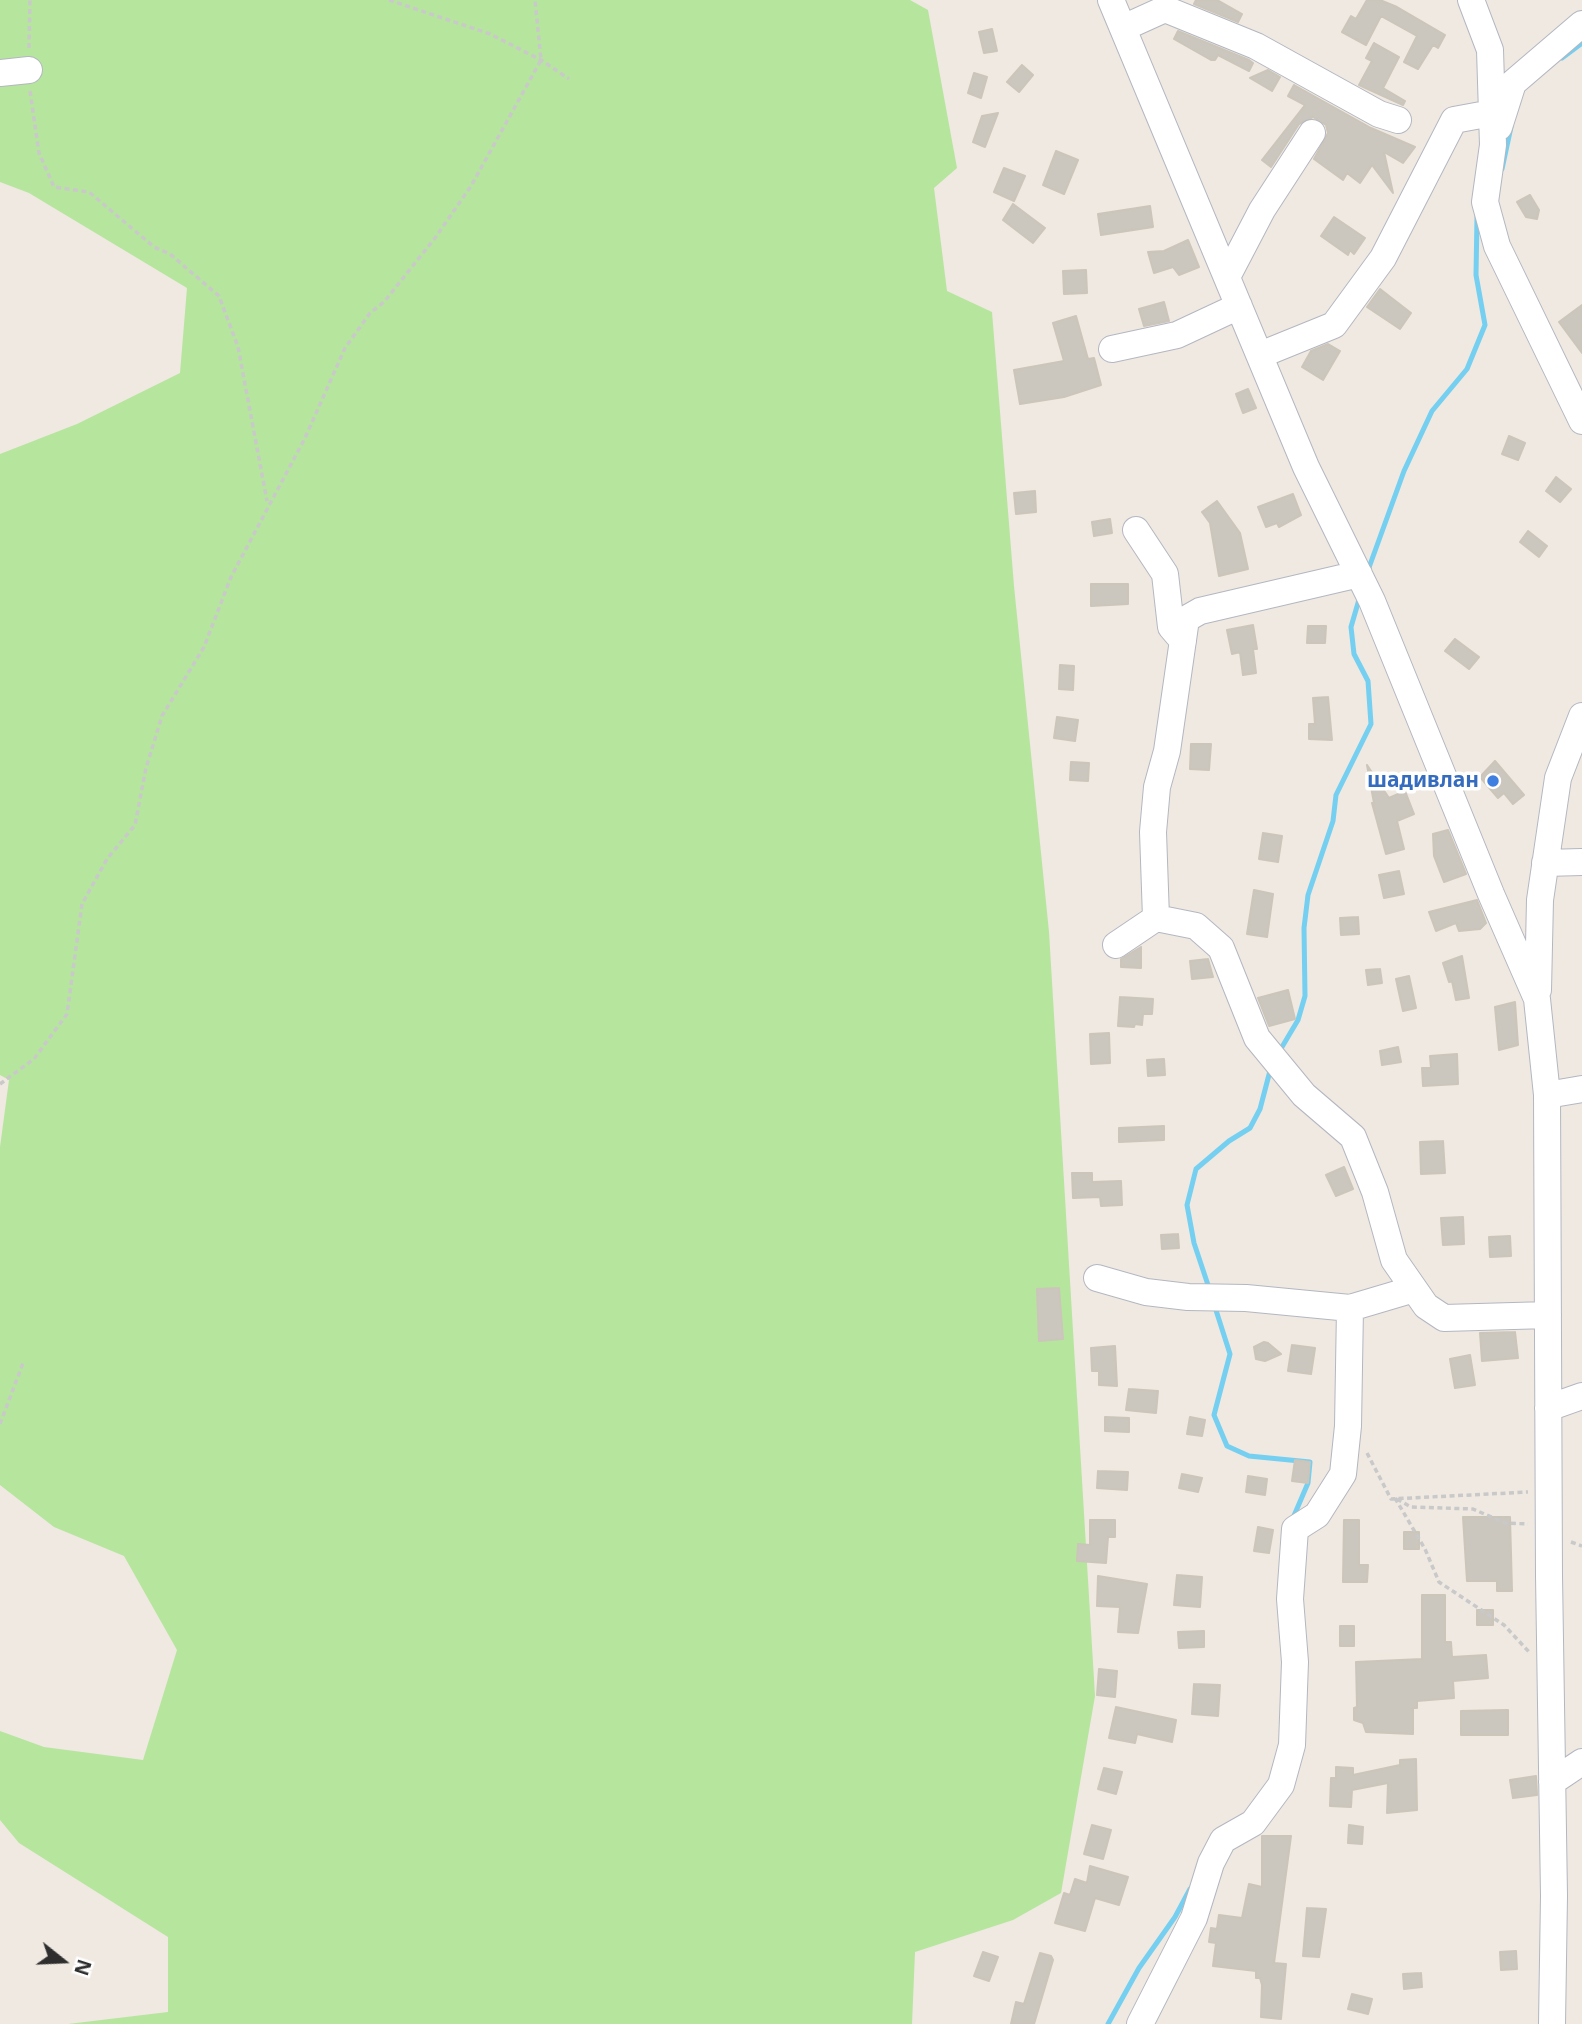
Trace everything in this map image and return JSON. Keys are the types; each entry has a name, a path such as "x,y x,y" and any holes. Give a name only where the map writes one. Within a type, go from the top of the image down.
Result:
{"street":[{"path":"1111,0 1306,467 1359,575 1490,894 1538,999"},
{"path":"1471,0 1490,50 1493,145 1485,202 1497,246 1582,421"},
{"path":"1123,28 1165,9 1256,46 1379,114 1398,120"},
{"path":"1493,145 1513,83 1582,24"},
{"path":"0,73 29,70"},
{"path":"1260,355 1334,325 1383,258 1454,120 1492,113"},
{"path":"1227,277 1262,210 1312,133"},
{"path":"1112,349 1177,335 1239,306"},
{"path":"1136,530 1165,574 1171,627 1183,641"},
{"path":"1156,918 1153,832 1157,787 1167,751 1186,619 1200,611 1359,575"},
{"path":"1552,2024 1548,1095 1538,999 1540,900 1558,778 1582,716"},
{"path":"1545,863 1582,862"},
{"path":"1116,945 1156,918 1196,926 1221,948 1256,1038 1304,1095 1353,1137 1375,1192 1394,1260 1426,1306 1444,1318 1548,1315"},
{"path":"1548,1095 1582,1089"},
{"path":"1097,1278 1146,1292 1188,1297 1246,1298 1350,1308 1414,1289"},
{"path":"1140,2024 1194,1918 1211,1863 1223,1840 1253,1822 1281,1785 1292,1745 1295,1662 1290,1599 1294,1530 1317,1515 1343,1474 1349,1418 1350,1308"},
{"path":"1548,1408 1582,1396"},
{"path":"1552,1782 1582,1762"}],"path":[{"path":"30,0 29,70 39,153 54,187 89,192 154,247 170,254 219,296 238,347 268,503"},
{"path":"389,0 491,34 541,60 569,79"},
{"path":"0,1084 34,1059 67,1013 82,904 107,859 135,825 146,768 162,716 204,647 231,577 268,503 305,438 345,348 370,313 384,302 435,238 471,186 541,60 535,0"},
{"path":"0,1424 23,1363"},
{"path":"1367,1452 1391,1499 1411,1507 1473,1508 1505,1523 1548,1525"},
{"path":"1395,1499 1548,1491"},
{"path":"1395,1499 1425,1549 1438,1582 1504,1625 1524,1650 1550,1664"}],"green space":[{"path":"0,0 910,0 928,10 957,168 934,188 947,291 992,312 1014,586 1049,932 1095,1696 1061,1893 1013,1920 915,1952 912,2024 68,2024 168,2012 168,1937 19,1843 0,1820 0,1731 44,1747 143,1760 177,1650 124,1556 54,1527 0,1485 0,1147 9,1080 0,1075 0,454 77,424 180,373 187,288 29,193 0,182"}],"building":[{"path":"1196,0 1217,0 1242,14 1238,22 1194,4"},
{"path":"1367,0 1380,0 1397,7 1445,35 1438,48 1433,45 1418,69 1404,62 1417,36 1381,16 1366,45 1342,32 1351,16 1356,19"},
{"path":"992,29 997,51 984,53 979,32"},
{"path":"1178,31 1253,63 1249,71 1218,55 1215,60 1211,60 1174,39"},
{"path":"1374,43 1399,57 1383,88 1405,101 1403,105 1359,85 1372,61 1366,58"},
{"path":"1022,65 1033,75 1019,92 1007,82"},
{"path":"1268,70 1280,77 1272,91 1250,78"},
{"path":"974,73 987,77 981,98 968,93"},
{"path":"1294,85 1371,128 1415,147 1403,163 1384,152 1393,193 1372,165 1360,183 1347,173 1343,180 1314,159 1328,133 1326,125 1313,117 1299,124 1271,167 1262,160 1305,105 1288,96"},
{"path":"998,113 985,147 973,142 982,116"},
{"path":"1056,151 1078,160 1064,194 1043,185"},
{"path":"1004,168 1025,176 1014,201 994,192"},
{"path":"1530,195 1539,210 1537,219 1526,217 1517,202"},
{"path":"1013,204 1045,228 1033,243 1003,220"},
{"path":"1150,206 1153,227 1101,235 1098,214"},
{"path":"1334,217 1365,238 1354,254 1350,250 1348,255 1321,236"},
{"path":"1188,240 1199,267 1179,275 1173,267 1154,273 1148,252 1164,251"},
{"path":"1086,270 1087,293 1064,294 1063,271"},
{"path":"1380,289 1411,313 1400,329 1367,307"},
{"path":"1164,302 1169,321 1144,326 1139,309"},
{"path":"1582,305 1582,353 1559,322"},
{"path":"1076,316 1088,359 1094,358 1101,385 1064,397 1020,404 1014,370 1064,361 1053,323"},
{"path":"1328,344 1340,351 1323,380 1302,367 1311,351"},
{"path":"1248,389 1256,408 1243,413 1236,394"},
{"path":"1509,436 1525,443 1518,460 1502,454"},
{"path":"1556,477 1571,489 1560,502 1546,491"},
{"path":"1035,491 1036,512 1016,514 1014,493"},
{"path":"1293,494 1301,515 1279,527 1277,523 1266,527 1258,507"},
{"path":"1217,501 1240,533 1248,569 1219,576 1210,523 1202,512"},
{"path":"1110,519 1112,533 1094,536 1092,522"},
{"path":"1528,531 1547,546 1539,557 1520,542"},
{"path":"1091,584 1128,584 1128,604 1091,606"},
{"path":"1253,625 1257,649 1253,649 1256,673 1243,675 1240,652 1232,654 1227,630"},
{"path":"1308,626 1326,626 1325,643 1307,643"},
{"path":"1455,639 1479,657 1469,669 1445,651"},
{"path":"1060,665 1074,666 1073,690 1059,689"},
{"path":"1328,697 1332,740 1309,739 1309,724 1315,724 1313,698"},
{"path":"1057,717 1078,720 1075,741 1054,738"},
{"path":"1191,744 1211,744 1209,770 1190,769"},
{"path":"1495,761 1524,795 1513,804 1504,793 1498,798 1480,777"},
{"path":"1071,762 1089,763 1088,781 1070,780"},
{"path":"1367,765 1389,798 1405,791 1414,814 1397,821 1404,849 1386,854 1372,803"},
{"path":"1448,830 1466,874 1444,882 1434,856 1433,834"},
{"path":"1263,833 1282,836 1278,862 1259,859"},
{"path":"1399,871 1404,894 1384,898 1379,875"},
{"path":"1254,890 1273,894 1267,937 1247,934"},
{"path":"1477,900 1486,923 1480,929 1459,931 1456,923 1436,931 1429,912"},
{"path":"1358,917 1359,934 1341,935 1340,918"},
{"path":"1141,947 1141,968 1121,967 1121,959"},
{"path":"1462,956 1469,998 1456,1000 1452,981 1449,982 1443,963"},
{"path":"1208,959 1213,977 1192,979 1190,961"},
{"path":"1380,969 1382,983 1368,985 1366,970"},
{"path":"1409,976 1416,1008 1403,1011 1396,979"},
{"path":"1288,990 1295,1019 1269,1026 1258,998"},
{"path":"1120,997 1153,999 1152,1014 1143,1014 1142,1025 1118,1026"},
{"path":"1515,1002 1518,1045 1499,1050 1495,1007"},
{"path":"1109,1033 1110,1063 1091,1064 1090,1034"},
{"path":"1398,1047 1401,1062 1382,1065 1380,1051"},
{"path":"1457,1054 1458,1084 1423,1086 1422,1068 1431,1068 1430,1056"},
{"path":"1164,1059 1165,1075 1148,1076 1147,1060"},
{"path":"1164,1126 1164,1140 1119,1142 1119,1128"},
{"path":"1443,1141 1445,1173 1421,1174 1420,1142"},
{"path":"1344,1167 1353,1189 1336,1196 1326,1175"},
{"path":"1072,1173 1092,1173 1092,1182 1121,1181 1122,1205 1101,1206 1100,1197 1073,1198"},
{"path":"1463,1217 1464,1244 1443,1245 1441,1218"},
{"path":"1178,1234 1179,1248 1162,1249 1161,1235"},
{"path":"1510,1236 1511,1256 1490,1257 1489,1237"},
{"path":"1059,1288 1063,1339 1039,1341 1037,1289"},
{"path":"1515,1332 1518,1358 1482,1361 1480,1333"},
{"path":"1264,1342 1281,1354 1265,1361 1256,1359 1254,1347"},
{"path":"1292,1345 1315,1348 1311,1374 1288,1371"},
{"path":"1115,1346 1117,1386 1099,1385 1099,1371 1092,1371 1091,1348"},
{"path":"1470,1355 1475,1385 1455,1388 1450,1359"},
{"path":"1129,1389 1158,1391 1156,1413 1126,1410"},
{"path":"1105,1417 1129,1418 1129,1432 1105,1431"},
{"path":"1190,1417 1205,1420 1202,1436 1187,1434"},
{"path":"1295,1460 1310,1462 1308,1483 1292,1481"},
{"path":"1098,1471 1128,1472 1127,1490 1097,1488"},
{"path":"1182,1474 1202,1478 1198,1492 1179,1488"},
{"path":"1248,1476 1267,1479 1265,1495 1246,1492"},
{"path":"1463,1517 1510,1517 1512,1591 1497,1591 1497,1581 1467,1581"},
{"path":"1090,1520 1115,1520 1115,1537 1108,1537 1106,1563 1077,1561 1078,1544 1090,1545"},
{"path":"1344,1520 1359,1520 1359,1565 1368,1565 1367,1582 1343,1582"},
{"path":"1258,1527 1273,1530 1269,1553 1254,1551"},
{"path":"1404,1532 1419,1532 1419,1549 1404,1549"},
{"path":"1177,1575 1202,1577 1200,1607 1174,1605"},
{"path":"1098,1576 1147,1584 1138,1633 1118,1632 1120,1607 1097,1606"},
{"path":"1422,1595 1445,1595 1445,1642 1451,1642 1452,1657 1486,1655 1488,1678 1453,1681 1454,1698 1417,1701 1417,1708 1413,1708 1413,1734 1366,1732 1363,1723 1354,1720 1354,1708 1357,1707 1356,1662 1422,1659"},
{"path":"1477,1610 1493,1610 1493,1625 1477,1625"},
{"path":"1340,1626 1354,1626 1354,1646 1340,1646"},
{"path":"1204,1631 1204,1647 1179,1648 1178,1632"},
{"path":"1099,1669 1117,1671 1115,1697 1097,1695"},
{"path":"1194,1684 1220,1685 1218,1716 1192,1714"},
{"path":"1116,1707 1176,1720 1172,1742 1137,1734 1135,1743 1109,1738"},
{"path":"1508,1710 1508,1735 1461,1735 1461,1711"},
{"path":"1416,1759 1417,1810 1387,1813 1388,1783 1352,1790 1351,1807 1330,1806 1331,1778 1336,1778 1336,1767 1353,1768 1353,1775 1400,1765 1400,1760"},
{"path":"1104,1768 1122,1772 1116,1794 1098,1789"},
{"path":"1536,1776 1537,1795 1513,1798 1510,1780"},
{"path":"1092,1825 1111,1830 1103,1859 1084,1854"},
{"path":"1349,1825 1363,1827 1362,1844 1348,1843"},
{"path":"1262,1836 1291,1836 1274,1963 1286,1964 1281,2019 1261,2017 1262,1985 1260,1978 1256,1978 1256,1971 1213,1966 1216,1943 1209,1942 1211,1928 1217,1929 1219,1915 1242,1918 1249,1884 1262,1887"},
{"path":"1090,1866 1128,1877 1119,1905 1095,1898 1085,1931 1055,1923 1064,1893 1070,1895 1075,1879 1087,1883"},
{"path":"1307,1908 1326,1909 1319,1957 1303,1956"},
{"path":"1516,1951 1517,1969 1501,1970 1500,1952"},
{"path":"983,1952 998,1957 989,1981 974,1976"},
{"path":"1040,1953 1051,1956 1053,1960 1034,2024 1011,2024 1016,2002 1024,2004"},
{"path":"1421,1973 1422,1987 1404,1989 1403,1974"},
{"path":"1352,1994 1372,1999 1368,2014 1348,2009"}],"waterway":[{"path":"1562,58 1582,43"},
{"path":"1502,169 1511,127"},
{"path":"1367,573 1404,471 1432,411 1467,369 1485,325 1476,275 1477,217"},
{"path":"1279,1052 1298,1020 1305,996 1304,928 1308,895 1333,821 1336,795 1371,724 1368,681 1354,654 1351,627 1360,596"},
{"path":"1210,1291 1194,1243 1187,1205 1196,1169 1229,1141 1250,1128 1260,1109 1271,1067"},
{"path":"1214,1304 1230,1354 1214,1415 1227,1446 1249,1456 1310,1462 1308,1483 1293,1518"},
{"path":"1108,2024 1139,1968 1175,1917 1190,1889"}],"place":[{"name":"шадивлан","path":"1493,781"}]}
